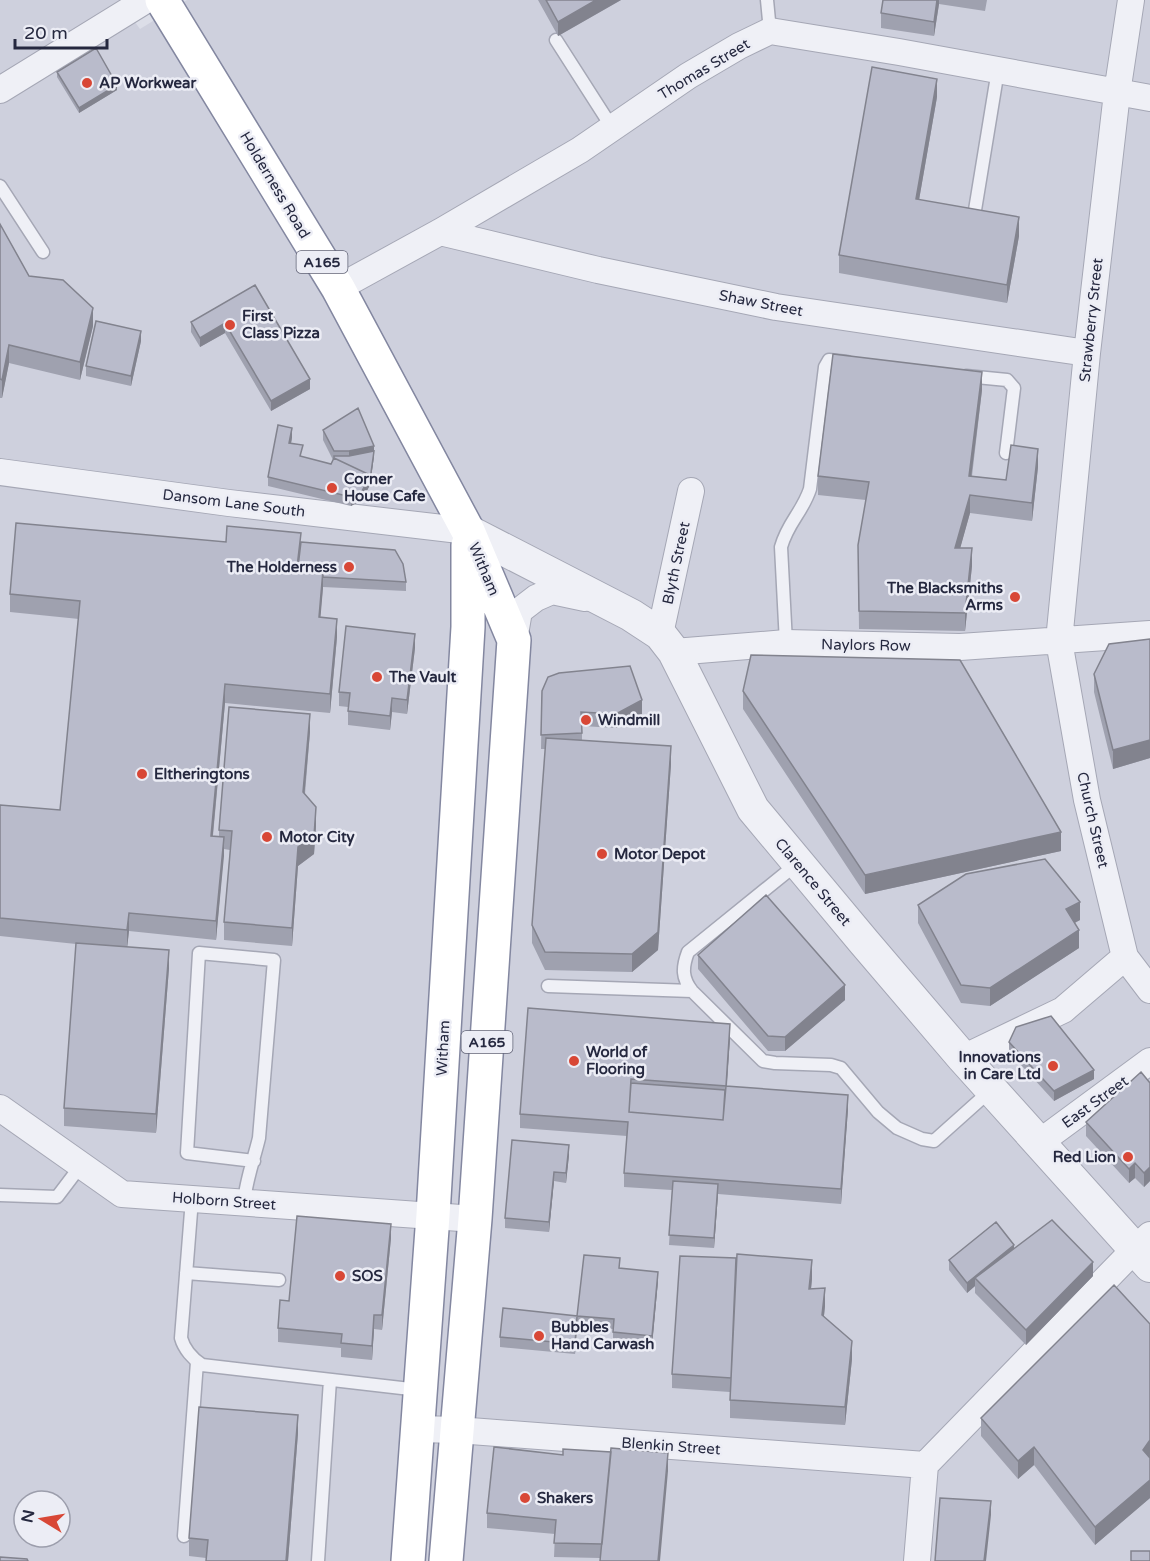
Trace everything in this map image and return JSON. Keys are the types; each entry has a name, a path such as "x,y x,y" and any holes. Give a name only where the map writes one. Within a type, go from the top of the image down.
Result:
{"highway":[{"name":"Holderness Road","path":"162,0 338,288 468,531"},
{"name":"Witham","path":"446,1561 475,1219 514,640 468,531"},
{"name":"Witham","path":"408,1561 433,1215 468,627 468,531"}],"street":[{"path":"0,90 146,0"},
{"name":"Strawberry Street","path":"1059,641 1087,353 1117,93 1131,0"},
{"path":"770,31 1150,98"},
{"name":"Thomas Street","path":"338,288 440,232 613,129 688,76 739,45 770,31"},
{"name":"Shaw Street","path":"440,232 598,270 776,308 1087,353"},
{"name":"Dansom Lane South","path":"0,472 230,503 468,531"},
{"name":"Blyth Street","path":"667,643 691,491"},
{"path":"468,531 608,603 667,643"},
{"path":"514,640 519,611 536,598 552,591 608,603"},
{"name":"Naylors Row","path":"667,643 960,647 1150,634"},
{"name":"Church Street","path":"1059,641 1087,800 1125,957 1150,990"},
{"name":"Clarence Street","path":"667,643 753,809 963,1058 1040,1142 1145,1250"},
{"path":"963,1058 1063,1010 1125,957"},
{"name":"East Street","path":"1040,1142 1150,1061"},
{"name":"Holborn Street","path":"0,1108 122,1194 475,1219"},
{"path":"917,1561 925,1465 1145,1250"},
{"name":"Blenkin Street","path":"418,1429 458,1430 925,1465"}],"lane":[{"path":"767,0 770,31"},
{"path":"556,40 613,129"},
{"path":"975,210 998,70"},
{"path":"0,186 43,252"},
{"path":"786,643 781,547 785,531 805,504 810,489 825,367 829,360 863,364"},
{"path":"949,374 1006,380 1012,383 1014,388 1006,453"},
{"path":"798,862 688,952 683,972 692,991 763,1061 775,1064 831,1065 841,1068 878,1112 897,1128 929,1142 934,1141 992,1089"},
{"path":"244,1202 246,1186 254,1161 259,1138 274,960 199,953 187,1153 254,1161"},
{"path":"548,986 692,991"},
{"path":"0,1196 57,1197 82,1164"},
{"path":"192,1199 181,1338 182,1343 197,1362 202,1365 421,1390"},
{"path":"186,1273 279,1280"},
{"path":"184,1536 197,1362"},
{"path":"318,1561 330,1380"}],"shaded area":[{"path":"0,0 119,0 140,29 187,0 1150,0 1150,1561 0,1561"}],"building":[{"path":"546,0 596,0 558,22"},
{"path":"883,0 937,0 934,22 881,13"},
{"name":"AP Workwear","path":"96,48 117,85 79,108 57,72"},
{"path":"872,67 937,79 916,199 1019,217 1007,285 839,255"},
{"path":"0,224 29,276 63,280 93,308 80,362 9,345 2,380 0,379"},
{"path":"255,285 310,379 271,401 225,323 200,338 191,322"},
{"path":"96,321 141,331 131,376 86,366"},
{"path":"833,354 982,372 969,476 1006,480 1011,445 1038,449 1032,503 970,495 955,548 972,548 965,613 859,611 858,545 869,482 818,476"},
{"path":"358,408 374,446 349,451 334,451 323,430"},
{"path":"278,425 292,428 289,443 303,445 300,456 331,464 334,458 370,475 362,491 351,497 268,477"},
{"path":"374,451 370,480 370,475 334,456 349,456"},
{"name":"Eltheringtons","path":"16,523 226,542 227,526 301,533 297,567 323,570 319,617 337,619 330,694 225,684 211,836 224,837 216,921 129,913 127,930 0,918 0,805 60,810 80,601 10,594"},
{"name":"The Holderness","path":"301,542 395,550 403,564 406,582 323,577 323,570 298,567"},
{"name":"The Vault","path":"346,626 415,634 407,700 392,698 390,716 348,711 350,693 339,692"},
{"path":"1150,639 1150,740 1113,750 1094,674 1109,644"},
{"path":"751,655 960,660 1061,832 865,875 743,691"},
{"name":"Windmill","path":"630,666 642,700 616,714 581,712 582,733 541,735 542,691 548,677 559,673"},
{"name":"Motor City","path":"229,707 310,714 303,792 316,807 314,836 298,847 292,928 224,922 232,831 219,830"},
{"name":"Motor Depot","path":"546,738 671,746 658,932 632,954 545,952 532,925"},
{"path":"1045,859 1080,902 1066,909 1079,930 990,988 961,985 918,905 966,874"},
{"path":"766,895 845,985 785,1037 768,1036 698,955"},
{"path":"76,943 169,950 156,1114 64,1108"},
{"path":"528,1008 730,1024 726,1086 848,1095 841,1189 624,1173 628,1122 520,1114","holes":["631,1079 726,1086 723,1120 629,1112"]},
{"name":"Innovations in Care Ltd","path":"1051,1016 1094,1070 1054,1091 1009,1042 1016,1027"},
{"name":"Red Lion","path":"1141,1072 1150,1083 1150,1167 1144,1173 1135,1163 1129,1169 1086,1122"},
{"path":"631,1083 725,1090 723,1120 629,1112"},
{"path":"512,1140 569,1145 566,1173 554,1172 549,1222 505,1218"},
{"path":"673,1181 718,1184 714,1238 669,1235"},
{"name":"SOS","path":"297,1216 391,1224 382,1315 374,1315 372,1346 341,1343 342,1334 278,1328 280,1300 289,1301"},
{"path":"1052,1220 1093,1262 1026,1330 975,1278"},
{"path":"996,1222 1014,1245 967,1283 949,1260"},
{"path":"737,1254 812,1260 809,1289 825,1288 822,1315 852,1341 845,1407 730,1400"},
{"path":"584,1255 620,1258 619,1268 658,1272 652,1336 613,1332 614,1319 577,1316"},
{"path":"680,1256 736,1258 731,1378 672,1374"},
{"path":"1114,1285 1150,1324 1150,1440 1143,1450 1150,1458 1150,1480 1095,1527 1034,1447 1018,1461 981,1418"},
{"name":"Bubbles Hand Carwash","path":"503,1308 577,1316 575,1344 500,1337"},
{"path":"199,1407 298,1415 286,1561 206,1561 208,1540 189,1538"},
{"path":"494,1447 563,1455 563,1449 611,1452 602,1544 554,1543 556,1520 487,1513"},
{"path":"611,1448 668,1453 658,1561 600,1561"},
{"path":"940,1498 991,1501 984,1561 935,1561"},
{"path":"1131,1551 1150,1551 1150,1561 1131,1561"},
{"path":"0,1557 27,1559 28,1561 0,1561"}],"place":[{"name":"AP Workwear","path":"87,83"},
{"name":"First Class Pizza","path":"230,325"},
{"name":"Corner House Cafe","path":"332,488"},
{"name":"The Holderness","path":"349,567"},
{"name":"The Blacksmiths Arms","path":"1015,597"},
{"name":"The Vault","path":"377,677"},
{"name":"Windmill","path":"586,720"},
{"name":"Eltheringtons","path":"142,774"},
{"name":"Motor City","path":"267,837"},
{"name":"Motor Depot","path":"602,854"},
{"name":"World of Flooring","path":"574,1061"},
{"name":"Innovations in Care Ltd","path":"1053,1066"},
{"name":"Red Lion","path":"1128,1157"},
{"name":"SOS","path":"340,1276"},
{"name":"Bubbles Hand Carwash","path":"539,1336"},
{"name":"Shakers","path":"525,1498"}]}
